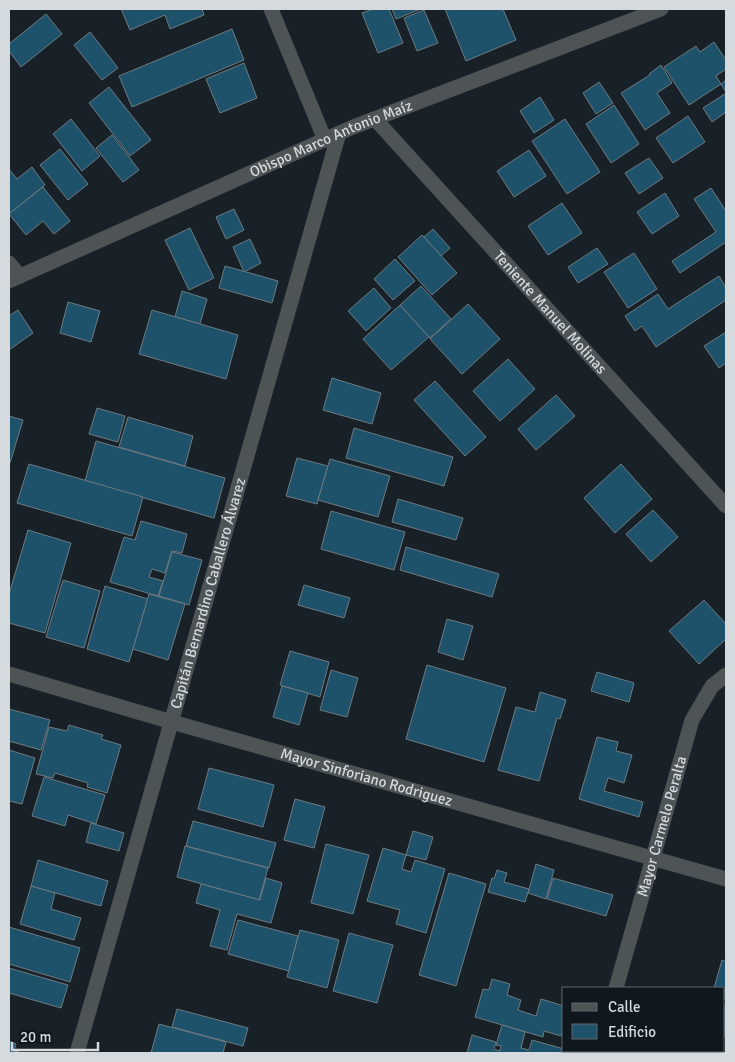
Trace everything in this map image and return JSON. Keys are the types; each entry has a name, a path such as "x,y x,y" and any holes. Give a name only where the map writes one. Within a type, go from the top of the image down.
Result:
{"street":[{"path":"272,9 332,136"},
{"name":"Obispo Marco Antonio Maíz","path":"14,279 332,136 660,9"},
{"name":"Teniente Manuel Molinas","path":"375,119 726,506"},
{"name":"Capitán Bernardino Caballero Álvarez","path":"77,1053 172,722 332,136"},
{"path":"9,263 14,279"},
{"name":"Mayor Sinforiano Rodriguez","path":"9,674 726,879"},
{"name":"Mayor Carmelo Peralta","path":"616,987 692,720 712,686 726,675"}],"building":[{"path":"121,9 202,9 204,15 170,29 165,15 130,30"},
{"path":"373,9 389,9 403,43 378,53 362,13"},
{"path":"392,9 421,9 396,19"},
{"path":"445,9 503,9 516,40 466,61"},
{"path":"424,10 438,43 417,51 404,18"},
{"path":"46,14 62,34 21,67 9,51 9,44"},
{"path":"232,29 244,60 132,107 119,76"},
{"path":"90,32 118,68 102,80 74,45"},
{"path":"714,42 726,60 726,69 716,76 721,84 689,105 664,67 696,46 700,52"},
{"path":"244,63 257,98 220,113 206,79"},
{"path":"661,65 672,83 657,93 670,113 645,130 621,93 650,75"},
{"path":"726,80 726,92 721,84"},
{"path":"599,82 613,103 596,114 583,93"},
{"path":"109,87 151,140 130,156 89,103"},
{"path":"726,93 726,112 712,122 703,108"},
{"path":"540,97 554,120 534,133 520,111"},
{"path":"614,105 639,144 611,163 586,124"},
{"path":"688,116 705,142 673,163 656,138"},
{"path":"71,119 100,156 82,171 53,134"},
{"path":"565,119 600,172 567,194 532,141"},
{"path":"112,135 139,170 123,182 96,148"},
{"path":"60,149 88,184 68,200 40,165"},
{"path":"529,150 546,176 514,197 497,171"},
{"path":"649,158 663,178 639,194 625,173"},
{"path":"32,167 45,185 9,214 9,169 17,179"},
{"path":"43,187 70,221 54,234 43,221 26,235 9,214"},
{"path":"711,188 726,211 726,242 680,273 672,261 716,232 694,199"},
{"path":"665,193 679,216 652,234 637,212"},
{"path":"562,203 582,233 548,255 528,226"},
{"path":"234,209 244,230 226,239 216,217"},
{"path":"190,228 214,278 189,290 165,240"},
{"path":"433,229 450,248 441,256 424,237"},
{"path":"422,235 457,273 432,295 398,257"},
{"path":"250,239 261,263 244,272 233,247"},
{"path":"597,248 608,264 578,283 568,267"},
{"path":"634,253 657,289 628,308 604,272"},
{"path":"395,259 415,281 393,300 374,279"},
{"path":"225,266 278,281 272,303 219,288"},
{"path":"719,276 726,288 726,300 656,347 642,326 635,331 625,316 658,294 668,309"},
{"path":"421,286 451,319 430,338 400,305"},
{"path":"374,288 391,308 366,331 348,311"},
{"path":"182,291 207,299 200,324 175,317"},
{"path":"68,302 100,311 91,342 60,333"},
{"path":"468,304 500,339 462,374 430,339"},
{"path":"400,305 429,337 391,370 363,339"},
{"path":"18,310 33,333 9,350 9,316"},
{"path":"152,310 238,335 226,379 139,354"},
{"path":"726,332 726,363 719,368 704,346"},
{"path":"508,359 535,389 500,421 473,391"},
{"path":"332,378 381,393 372,424 323,410"},
{"path":"435,381 486,437 465,456 414,400"},
{"path":"556,395 575,416 536,450 518,429"},
{"path":"97,408 125,416 118,442 89,434"},
{"path":"9,416 23,420 10,463 9,463"},
{"path":"128,417 193,436 185,466 119,447"},
{"path":"354,428 453,457 444,486 346,458"},
{"path":"96,441 225,478 214,518 85,481"},
{"path":"297,458 328,466 317,504 286,496"},
{"path":"330,459 390,476 378,517 318,500"},
{"path":"29,464 143,497 132,536 17,503"},
{"path":"621,464 652,499 615,533 584,498"},
{"path":"398,499 463,518 456,540 392,522"},
{"path":"653,510 678,537 651,562 626,534"},
{"path":"331,511 405,532 394,570 321,549"},
{"path":"141,521 187,534 182,553 172,551 165,573 152,569 149,577 163,581 158,596 110,582 124,537 135,540"},
{"path":"28,530 71,543 45,633 9,623 9,594"},
{"path":"406,547 499,574 492,597 400,570"},
{"path":"172,552 202,560 189,605 159,596"},
{"path":"63,580 100,591 84,648 46,637"},
{"path":"304,585 350,598 344,618 298,605"},
{"path":"105,586 148,599 129,662 87,649"},
{"path":"149,594 185,604 168,660 133,649"},
{"path":"704,600 726,624 726,639 699,664 669,631"},
{"path":"447,619 473,626 463,660 438,652"},
{"path":"290,651 329,662 320,697 280,685"},
{"path":"427,665 506,688 484,762 406,739"},
{"path":"331,670 358,678 347,717 320,710"},
{"path":"597,672 634,683 629,702 591,691"},
{"path":"282,686 308,693 299,725 273,717"},
{"path":"540,692 566,700 560,719 557,718 539,781 498,770 516,707 535,712"},
{"path":"9,709 50,720 41,750 9,741"},
{"path":"69,725 103,735 101,739 121,745 107,793 87,787 88,783 55,773 53,778 36,774 49,727 67,731"},
{"path":"597,737 618,742 616,751 632,755 624,783 608,778 604,791 643,802 639,817 579,799"},
{"path":"9,750 35,758 22,804 9,801"},
{"path":"209,768 274,785 263,827 198,809"},
{"path":"44,777 105,795 96,824 68,815 65,826 32,816"},
{"path":"295,799 325,807 314,848 284,840"},
{"path":"193,821 276,843 269,868 186,846"},
{"path":"91,823 124,833 119,851 86,842"},
{"path":"413,831 433,837 426,860 406,855"},
{"path":"326,844 369,855 353,914 311,903"},
{"path":"185,846 268,868 259,900 177,877"},
{"path":"383,848 406,855 402,869 411,872 415,860 445,869 426,933 396,924 400,910 367,901"},
{"path":"38,860 108,881 101,906 31,886"},
{"path":"536,864 554,870 546,899 528,893"},
{"path":"497,870 507,873 504,882 529,889 525,902 488,892 492,878 494,879"},
{"path":"449,873 486,884 456,986 419,975"},
{"path":"266,878 282,883 271,923 237,914 227,950 210,946 220,910 196,903 201,884 260,900"},
{"path":"553,878 613,895 606,916 547,899"},
{"path":"31,886 55,893 51,909 81,918 74,940 20,924"},
{"path":"238,920 298,936 289,971 228,954"},
{"path":"9,927 80,948 70,982 9,964"},
{"path":"300,930 339,940 327,988 287,977"},
{"path":"349,933 393,945 377,1003 333,991"},
{"path":"722,960 726,962 726,999 725,987 714,987"},
{"path":"9,968 68,985 61,1008 9,993"},
{"path":"492,979 510,984 507,995 521,1000 518,1010 536,1016 541,999 562,1005 561,1036 544,1031 543,1037 475,1017 483,989 489,990"},
{"path":"725,1006 726,1006 725,1033"},
{"path":"177,1009 248,1028 243,1046 172,1027"},
{"path":"159,1024 226,1042 223,1053 151,1053"},
{"path":"502,1025 525,1032 521,1048 529,1050 532,1040 562,1048 562,1052 575,1053 467,1053 472,1035 496,1042 494,1049 500,1051 501,1046 496,1045"},
{"path":"9,1041 16,1044 14,1051 23,1053 9,1053"}]}
